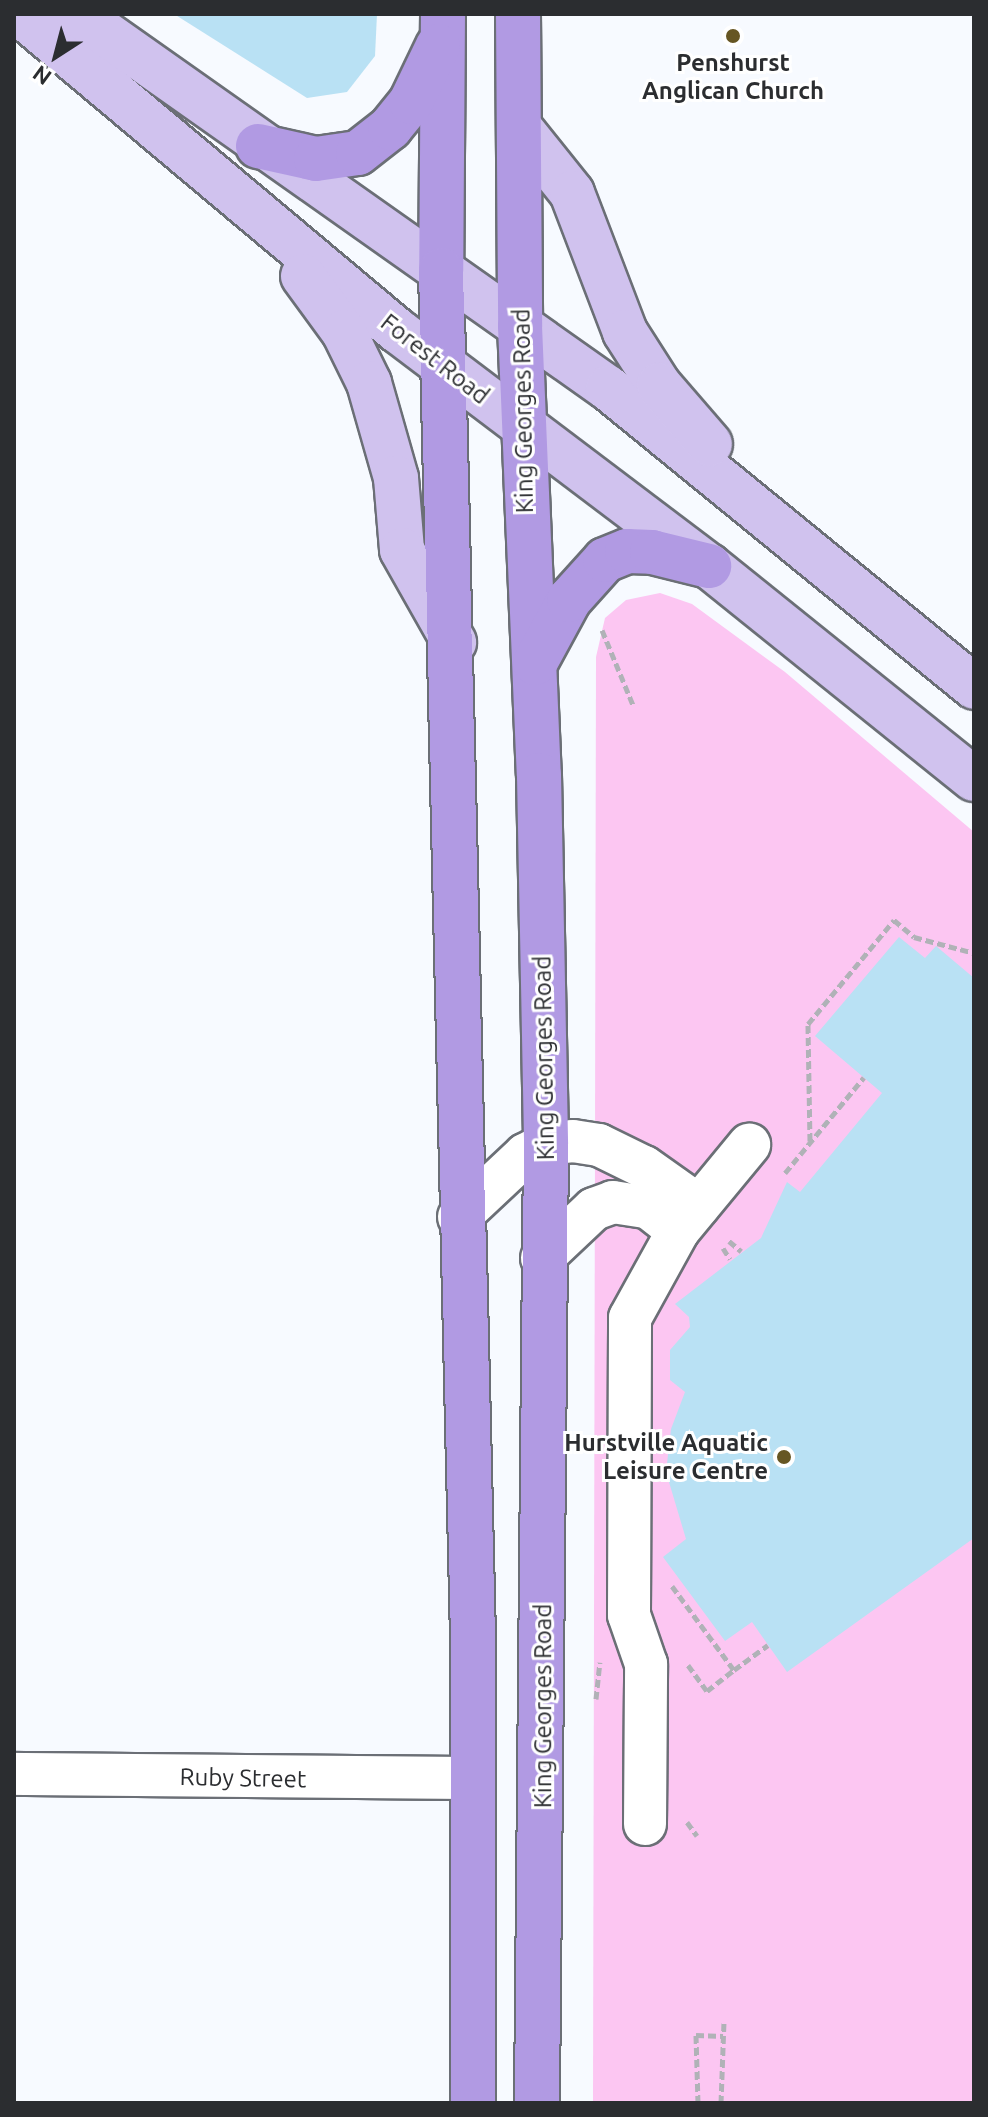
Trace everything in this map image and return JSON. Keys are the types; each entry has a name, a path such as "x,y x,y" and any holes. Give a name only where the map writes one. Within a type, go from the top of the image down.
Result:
{"highway":[{"name":"King Georges Road","path":"518,14 522,425 535,663 546,1144 542,1258 544,1761 537,2103"},
{"path":"258,146 316,159 358,153 390,128 411,102 443,26"},
{"path":"443,26 441,270 454,642 459,1217 467,1356 473,1778 473,2103"},
{"path":"535,663 569,600 605,560 627,551 652,552 709,566"}],"main road":[{"name":"Forest Road","path":"20,14 258,216 444,366 709,566 974,779"},
{"path":"78,14 258,146 520,326 773,520 974,687"},
{"path":"520,128 572,193 625,332 659,385 773,520"},
{"path":"258,216 338,322 369,383 393,464 402,550 454,642"}],"street":[{"path":"459,1217 505,1170 546,1144 599,1145 688,1218"},
{"path":"645,1824 646,1664 629,1615 630,1318 688,1218 749,1145"},
{"path":"542,1258 594,1209 613,1202 688,1218"},
{"name":"Ruby Street","path":"14,1774 473,1778"}],"path":[{"path":"596,614 633,705"},
{"path":"810,1141 808,1024 894,920 914,937 974,953"},
{"path":"774,1186 864,1077"},
{"path":"730,1259 721,1250 738,1230"},
{"path":"729,1241 741,1251"},
{"path":"666,1578 734,1670"},
{"path":"707,1691 768,1645"},
{"path":"596,1671 596,1699"},
{"path":"721,2103 724,2023"},
{"path":"698,2103 696,2035 723,2036"}],"shaded area":[{"name":"Hurstville Aquatic Leisure Centre","path":"660,593 692,604 785,672 974,832 974,2103 593,2103 596,657 605,618 626,600"}],"building":[{"path":"174,14 377,14 375,56 347,92 307,98"},
{"path":"899,937 925,958 936,946 974,978 974,1538 787,1672 752,1622 725,1641 663,1557 686,1539 666,1472 671,1429 685,1392 670,1380 670,1350 690,1327 689,1317 675,1304 761,1238 787,1182 800,1192 882,1093 815,1036"}],"place":[{"name":"Penshurst Anglican Church","path":"733,36"},
{"name":"Hurstville Aquatic Leisure Centre","path":"784,1457"}]}
